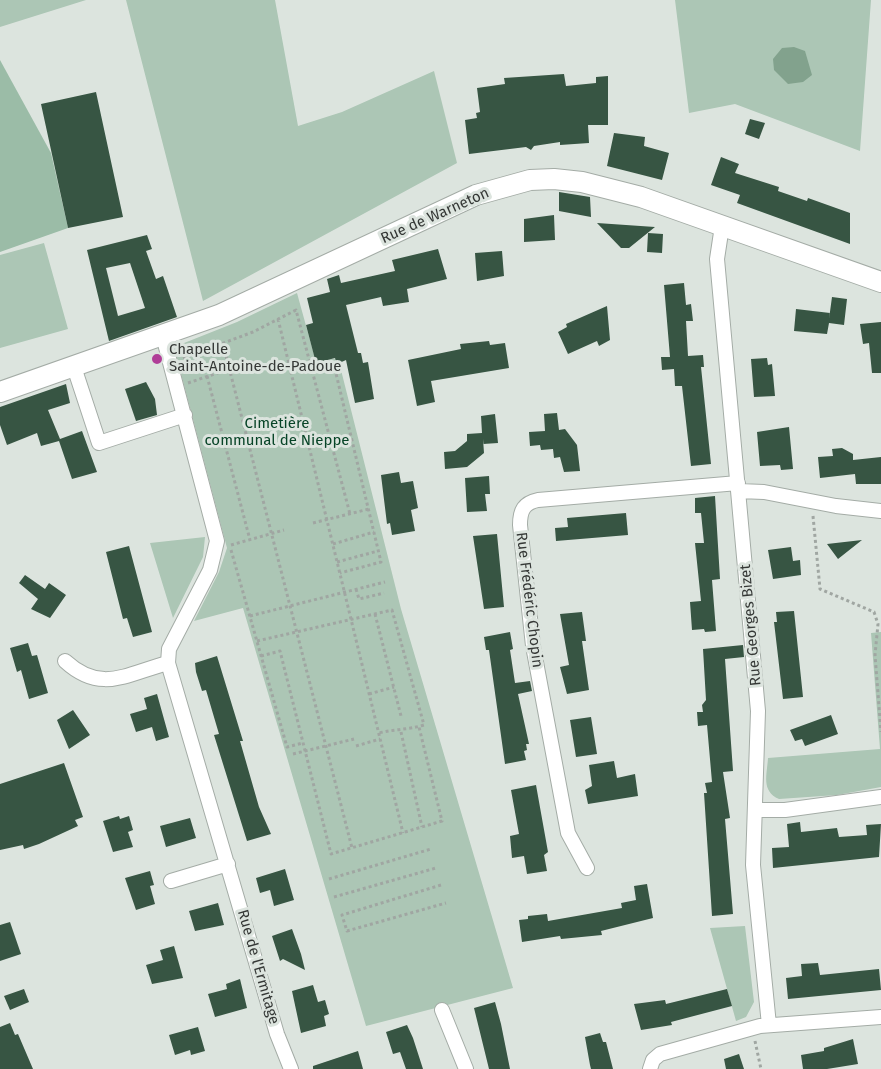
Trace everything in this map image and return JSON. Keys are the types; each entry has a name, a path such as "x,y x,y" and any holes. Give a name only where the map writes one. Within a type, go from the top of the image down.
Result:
{"street":[{"name":"Rue de Warneton","path":"0,392 163,336 247,303 476,195 518,182 554,178 582,182 641,197 881,282"},
{"name":"Rue Georges Bizet","path":"722,226 717,259 758,711 754,880 769,1025"},
{"path":"66,662 83,676 103,681 168,663 170,649 210,570 217,541 163,336"},
{"path":"74,367 99,443 185,415"},
{"path":"738,487 812,502 881,511"},
{"name":"Rue Frédéric Chopin","path":"587,868 568,833 561,798 530,620 520,525 521,510 530,502 538,500 738,487"},
{"name":"Rue de l'Ermitage","path":"168,663 277,1034 291,1069"},
{"path":"755,810 785,810 881,797"},
{"path":"171,881 228,864"},
{"path":"442,1010 466,1069"},
{"path":"650,1069 653,1060 660,1054 753,1028 881,1017"}],"path":[{"path":"184,366 183,357 223,344 296,310 350,514"},
{"path":"278,319 403,833"},
{"path":"223,344 352,848"},
{"path":"311,366 333,361 381,562 340,573"},
{"path":"187,383 229,369"},
{"path":"185,374 190,394"},
{"path":"207,376 250,540"},
{"path":"812,502 820,590 874,612 878,624 875,655 881,732"},
{"path":"313,523 369,509"},
{"path":"284,530 230,545 287,747 303,743"},
{"path":"333,544 374,532"},
{"path":"337,562 378,551"},
{"path":"250,616 385,582"},
{"path":"356,589 359,599 384,593"},
{"path":"257,641 392,610 424,725 401,732 390,730 379,733"},
{"path":"375,614 401,716"},
{"path":"261,656 280,651 331,854 442,821 419,726"},
{"path":"875,655 881,655"},
{"path":"369,694 394,687"},
{"path":"401,732 422,828"},
{"path":"293,754 354,739"},
{"path":"356,746 380,739"},
{"path":"329,879 431,849"},
{"path":"334,897 436,868"},
{"path":"441,885 342,915 347,932 446,903"},
{"path":"753,1028 761,1069"}],"green space":[{"path":"0,0 86,0 0,27"},
{"path":"126,0 275,0 298,126 342,112 434,71 457,163 203,301"},
{"path":"675,0 871,0 860,151 735,104 689,113"},
{"path":"44,243 68,329 0,348 0,255"},
{"name":"Cimetière communal de Nieppe","path":"297,293 316,362 338,358 401,609 513,988 366,1026 243,608 194,621 219,572 227,548 174,347 237,322"},
{"path":"205,537 203,557 173,618 150,543"},
{"path":"881,632 881,787 837,795 779,799 773,796 766,782 768,758 880,749 871,633"},
{"path":"745,926 754,1002 746,1017 736,1021 710,928"}],"shaded area":[{"path":"794,47 805,51 812,75 803,82 788,84 774,70 773,59 782,48"},
{"path":"0,60 51,153 68,228 0,252"}],"building":[{"path":"564,74 566,86 596,83 596,77 608,76 608,125 588,125 589,143 560,145 560,142 534,146 531,150 526,147 469,154 465,120 477,118 476,113 480,112 477,88 505,84 504,78"},
{"path":"96,92 123,217 68,228 41,104"},
{"path":"750,119 765,123 759,139 745,134"},
{"path":"614,133 645,137 644,146 669,153 662,180 607,166"},
{"path":"721,157 739,164 735,173 779,187 778,191 807,201 808,198 850,213 850,244 737,203 740,195 711,185"},
{"path":"559,192 590,197 591,217 559,211"},
{"path":"554,215 555,240 524,242 524,219"},
{"path":"597,223 655,227 629,248 621,248"},
{"path":"648,233 663,234 662,253 647,252"},
{"path":"147,235 152,249 146,251 156,279 163,276 177,317 109,341 87,250","holes":["130,263 145,308 118,316 106,268"]},
{"path":"438,249 447,279 407,289 409,302 383,306 381,297 346,305 358,353 361,353 363,363 368,362 374,399 355,403 346,360 337,364 335,358 316,363 306,325 313,323 307,298 330,292 327,279 339,275 341,283 395,271 392,260"},
{"path":"502,251 504,276 477,281 475,253"},
{"path":"684,283 686,305 691,304 693,321 686,321 688,356 703,355 704,367 701,367 711,464 691,466 682,386 675,386 674,369 662,370 661,357 670,357 664,285"},
{"path":"832,297 847,299 844,325 829,323 827,334 794,331 796,309 830,313"},
{"path":"607,306 610,340 599,346 597,341 568,354 558,332 567,327 566,324"},
{"path":"881,322 881,373 872,373 869,343 863,344 860,324"},
{"path":"489,341 490,345 505,343 509,368 431,381 435,402 417,406 408,360 461,349 460,344"},
{"path":"767,358 768,365 772,364 775,396 754,397 751,359"},
{"path":"146,382 155,399 157,415 136,421 125,389"},
{"path":"66,384 70,403 48,410 60,439 82,431 97,472 72,479 59,441 41,446 37,433 7,445 0,425 0,407"},
{"path":"557,413 559,430 565,429 577,445 580,471 564,472 560,457 554,458 553,449 541,450 540,445 530,446 529,432 545,431 544,414"},
{"path":"495,414 498,443 483,444 484,453 467,467 445,469 444,452 455,451 467,441 467,434 482,433 481,416"},
{"path":"789,427 793,469 781,470 780,465 760,466 757,432"},
{"path":"842,448 853,454 853,460 881,457 881,484 856,484 855,474 820,478 818,457 833,456 832,449"},
{"path":"399,472 401,483 413,481 418,508 411,510 415,531 392,535 390,523 387,524 381,475"},
{"path":"489,476 490,494 485,494 487,511 467,512 465,478"},
{"path":"715,496 720,579 712,580 716,631 705,632 704,629 692,630 690,602 701,601 695,543 704,543 701,513 695,513 695,498"},
{"path":"626,513 628,535 556,541 555,528 568,527 567,518"},
{"path":"497,534 504,607 484,609 473,536"},
{"path":"862,540 838,559 827,544"},
{"path":"129,546 152,632 133,637 127,618 123,619 106,552"},
{"path":"791,547 793,561 800,560 801,575 773,579 768,550"},
{"path":"25,575 45,589 49,583 66,595 50,618 31,609 38,599 19,583"},
{"path":"794,611 803,697 783,699 774,622 777,622 776,612"},
{"path":"582,612 586,641 582,641 589,690 567,694 560,667 569,665 560,614"},
{"path":"510,632 515,683 530,681 532,691 518,694 529,744 526,744 527,750 524,751 526,760 505,764 489,650 486,650 484,637"},
{"path":"28,643 32,656 37,655 48,693 29,699 21,670 17,672 10,648"},
{"path":"743,645 744,657 725,659 733,771 723,772 730,818 725,819 733,914 712,916 704,793 707,793 705,783 712,782 707,725 698,726 697,712 703,712 702,705 706,700 703,649"},
{"path":"217,656 243,741 240,741 259,807 271,834 247,841 214,735 219,734 206,690 202,691 196,672 195,663"},
{"path":"157,694 169,737 156,741 152,727 136,732 130,714 147,709 144,698"},
{"path":"73,710 90,735 69,749 57,720"},
{"path":"831,715 838,734 805,746 802,739 795,741 790,730"},
{"path":"591,717 597,754 576,757 570,720"},
{"path":"614,761 617,778 635,774 638,796 588,804 585,790 592,786 589,765"},
{"path":"64,763 83,817 75,820 78,826 24,849 23,845 0,850 0,784"},
{"path":"536,785 548,852 544,855 547,871 527,874 524,856 512,858 510,836 519,834 511,790"},
{"path":"119,816 120,819 129,816 133,830 128,832 133,847 113,852 103,821"},
{"path":"190,818 196,838 166,847 160,826"},
{"path":"800,822 801,832 837,828 839,837 867,835 866,825 881,824 879,857 773,868 772,848 789,847 787,824"},
{"path":"285,869 294,900 274,906 270,890 260,893 256,878"},
{"path":"150,871 154,885 150,886 155,904 136,910 125,878"},
{"path":"647,884 653,918 601,931 602,935 561,939 560,936 522,942 519,920 528,919 528,916 547,914 548,921 622,908 621,903 636,900 634,886"},
{"path":"218,903 224,925 195,931 189,911"},
{"path":"10,922 21,954 0,961 0,925"},
{"path":"292,929 305,970 283,959 280,961 272,936"},
{"path":"174,946 183,978 152,984 146,965 163,960 160,950"},
{"path":"818,963 820,975 879,969 881,990 788,999 786,978 802,976 801,964"},
{"path":"240,979 247,1008 215,1017 208,994 227,989 226,984"},
{"path":"313,985 318,1002 325,1000 329,1014 324,1016 326,1026 301,1033 292,991"},
{"path":"24,989 29,1002 10,1010 4,996"},
{"path":"727,989 732,1006 671,1022 672,1025 641,1030 634,1004 665,1000 666,1004"},
{"path":"495,1002 510,1069 489,1069 474,1008"},
{"path":"10,1023 15,1035 18,1034 33,1069 0,1069 0,1027"},
{"path":"407,1025 423,1069 406,1069 400,1052 393,1054 386,1032"},
{"path":"198,1027 205,1051 191,1055 190,1050 175,1055 169,1035"},
{"path":"600,1033 603,1042 606,1042 613,1069 591,1069 585,1037"},
{"path":"853,1039 858,1064 827,1069 803,1069 801,1055 824,1051 824,1048"},
{"path":"358,1051 363,1069 313,1069 313,1066"},
{"path":"739,1054 744,1069 726,1069 724,1059"}],"place":[{"name":"Chapelle Saint-Antoine-de-Padoue","path":"157,359"}]}
